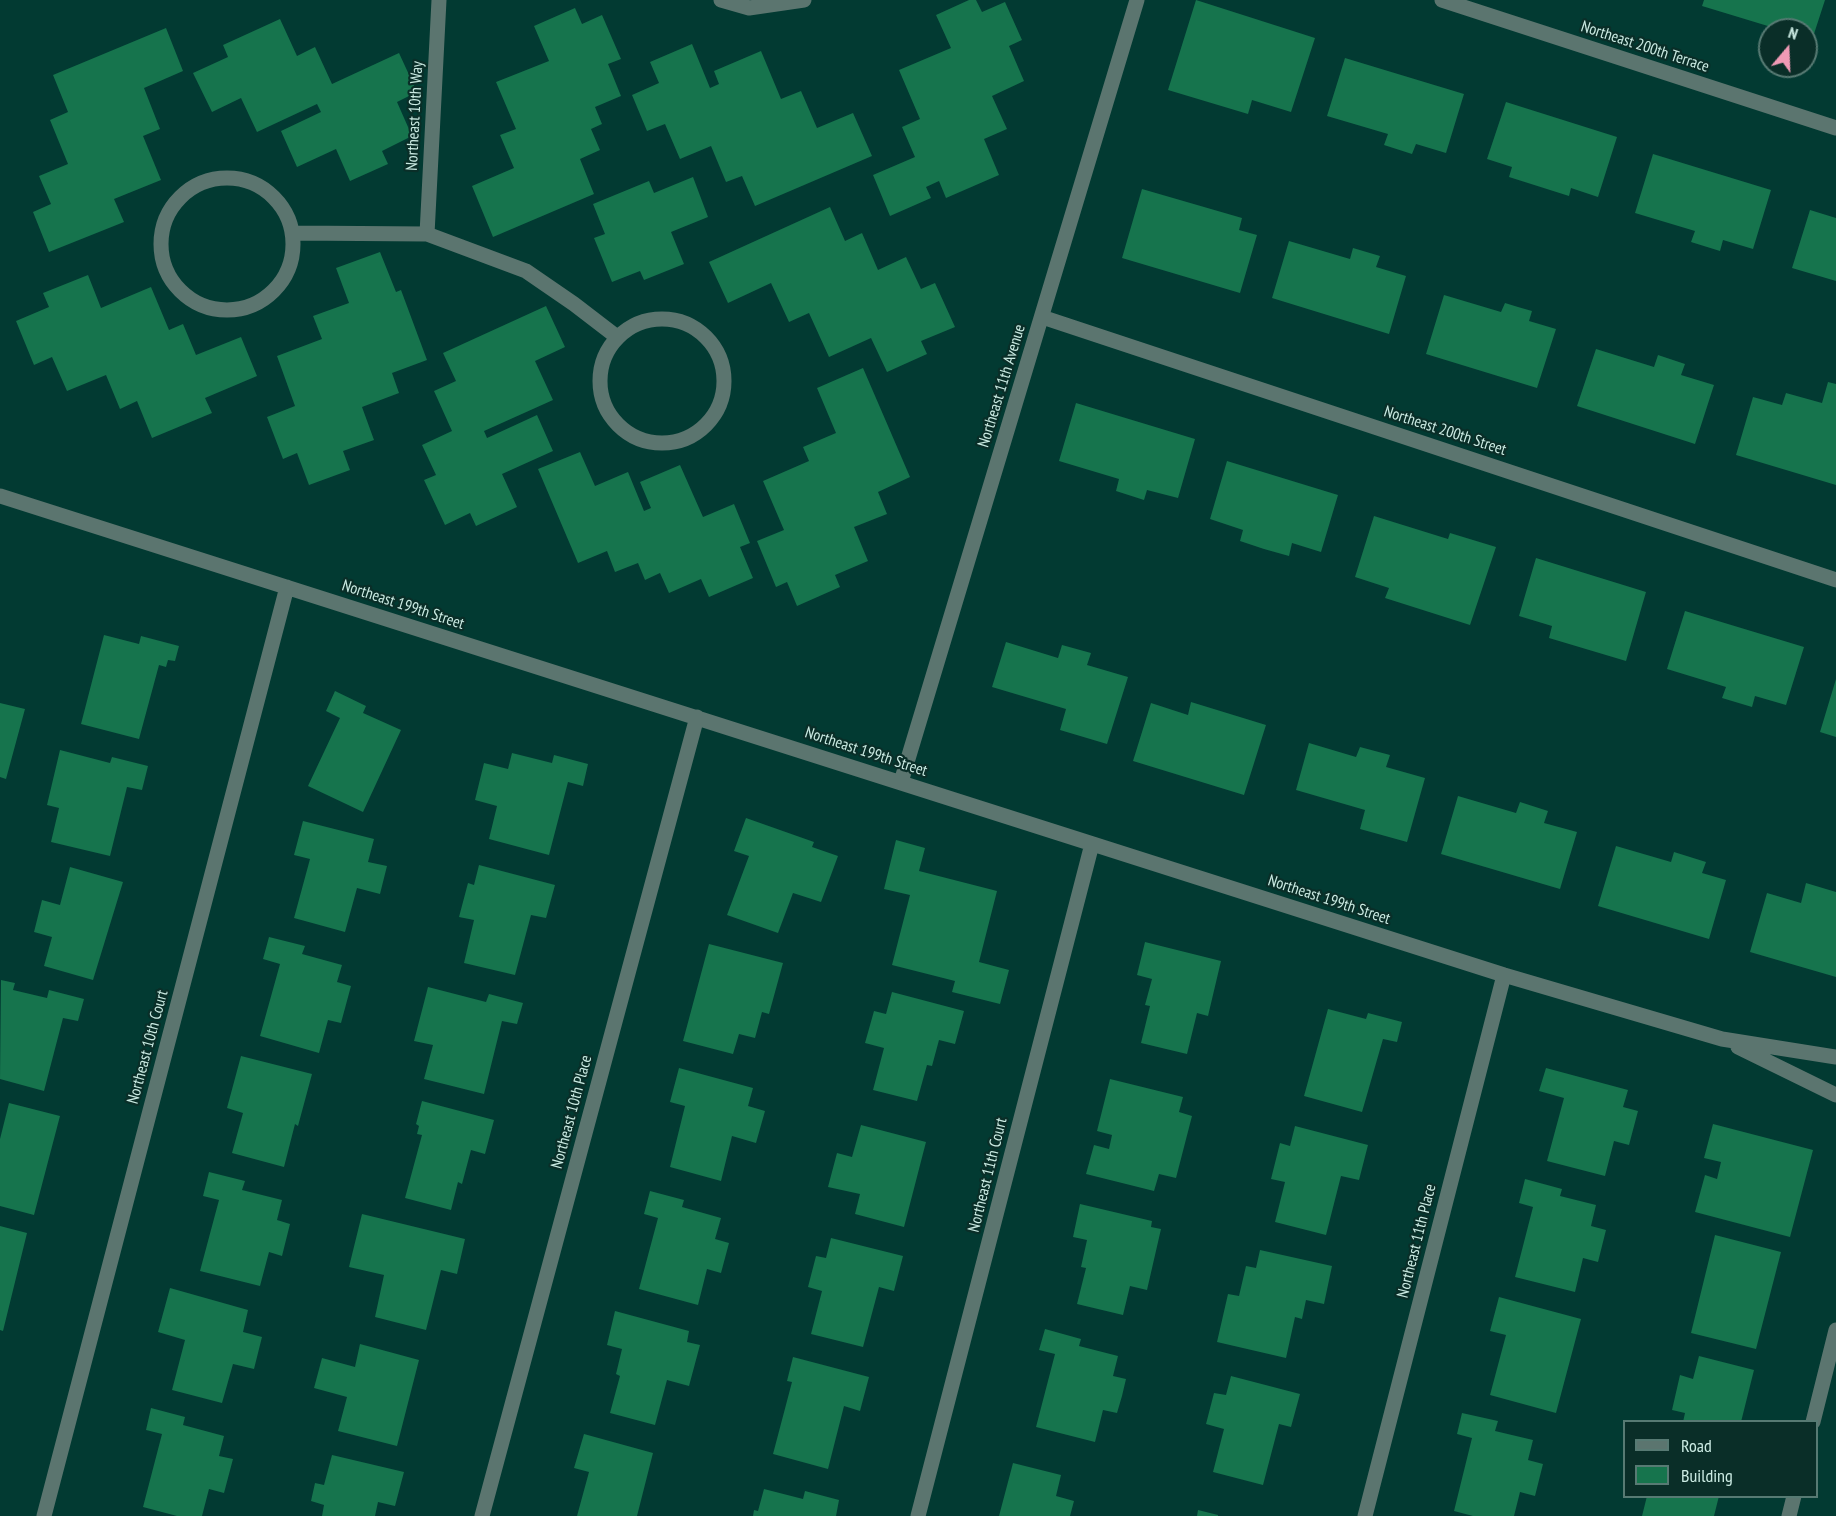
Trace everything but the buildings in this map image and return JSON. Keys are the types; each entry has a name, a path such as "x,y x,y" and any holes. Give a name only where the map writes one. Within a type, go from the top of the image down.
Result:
{"street":[{"name":"Northeast 10th Way","path":"427,234 439,0"},
{"path":"721,0 748,8 804,0"},
{"name":"Northeast 11th Avenue","path":"901,782 1137,0"},
{"name":"Northeast 200th Terrace","path":"1442,0 1836,128"},
{"path":"232,178 253,183 272,195 286,212 293,233 292,255 286,276 273,293 254,304 233,310 212,308 192,299 175,285 165,266 161,245 164,223 174,204 190,189 210,180 232,178"},
{"path":"293,233 427,234 526,271 617,337"},
{"name":"Northeast 200th Street","path":"1042,317 1836,580"},
{"path":"653,319 674,319 693,327 709,339 720,357 725,376 723,397 714,416 700,430 682,440 662,443 641,439 623,429 610,414 602,395 600,374 605,354 617,337 633,325 653,319"},
{"name":"Northeast 199th Street","path":"0,496 1504,975 1722,1039 1836,1057"},
{"name":"Northeast 10th Court","path":"44,1516 287,587"},
{"name":"Northeast 10th Place","path":"482,1516 697,717"},
{"name":"Northeast 11th Court","path":"918,1516 1092,843"},
{"name":"Northeast 11th Place","path":"1365,1516 1504,975"},
{"name":"Northeast 199th Street","path":"1722,1039 1836,1095"},
{"path":"1814,1420 1836,1330"},
{"path":"1789,1516 1794,1498"}]}
